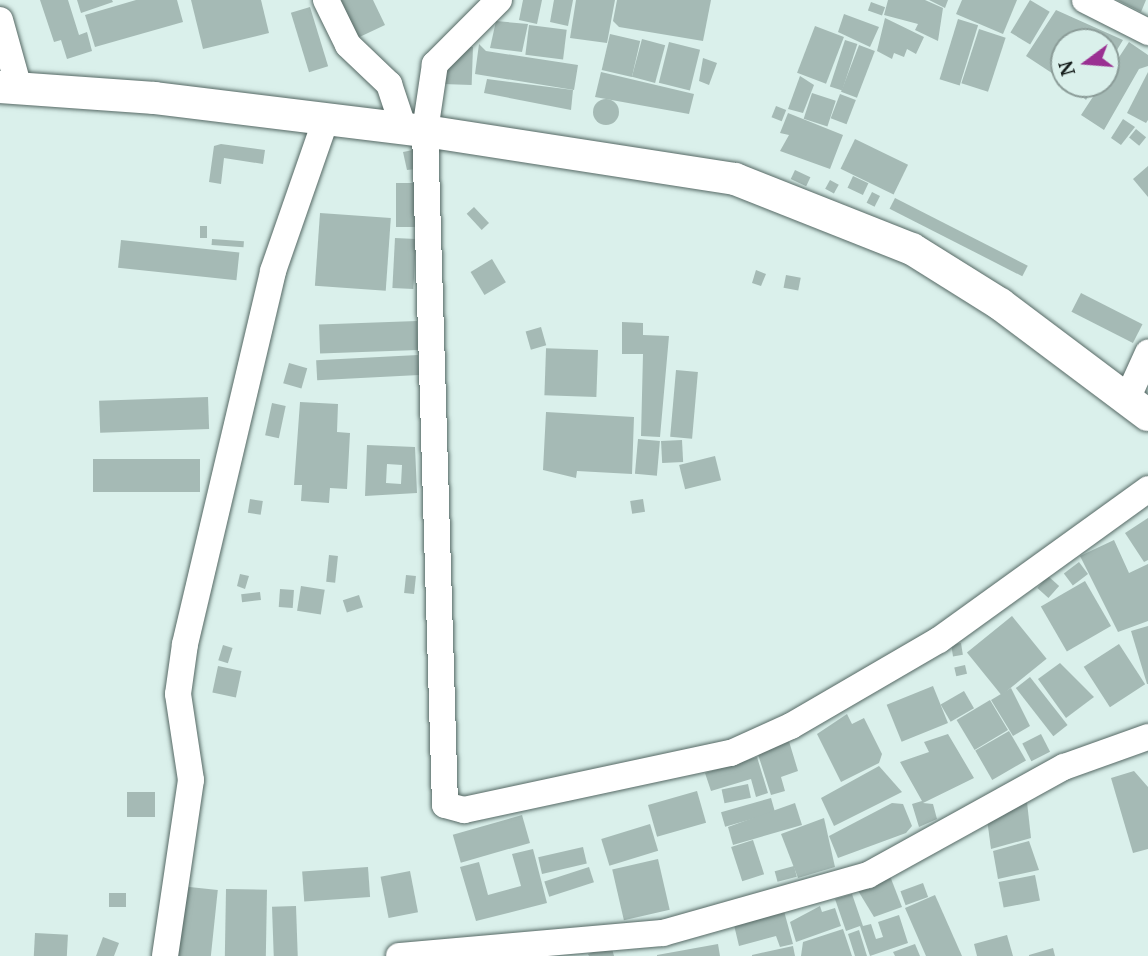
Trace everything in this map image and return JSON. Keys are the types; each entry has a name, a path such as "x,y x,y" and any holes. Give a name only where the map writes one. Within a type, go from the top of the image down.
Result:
{"street":[{"path":"326,0 348,45 389,84 414,130"},
{"path":"499,0 435,64 414,130 445,805 464,810 731,753 791,726 939,640 1148,489"},
{"path":"1084,0 1148,32"},
{"path":"0,20 10,88 414,130 735,179 912,249 1138,407 1148,353"},
{"path":"165,956 191,780 178,694 186,645 273,271 326,119"},
{"path":"399,956 663,933 868,875 1064,767 1148,737"}],"building":[{"path":"40,0 68,0 79,35 87,32 92,51 67,59 61,40 54,42"},
{"path":"77,0 112,0 113,2 81,13"},
{"path":"136,0 177,0 183,22 95,47 85,15"},
{"path":"191,0 261,0 269,33 203,49"},
{"path":"332,0 373,0 385,25 351,41"},
{"path":"523,0 542,0 537,24 519,20"},
{"path":"554,0 573,0 568,26 550,22"},
{"path":"576,0 615,0 607,43 570,38"},
{"path":"617,0 711,0 703,41 619,27 613,21"},
{"path":"888,0 925,0 943,8 938,41 915,30 918,24 884,15"},
{"path":"929,0 948,0 945,8"},
{"path":"962,0 1017,0 1003,34 956,14"},
{"path":"1030,0 1050,12 1030,44 1010,33"},
{"path":"1117,0 1146,0 1141,12"},
{"path":"871,2 885,7 882,16 868,10"},
{"path":"310,7 328,66 309,72 291,13"},
{"path":"1056,10 1096,28 1050,28 1050,72 1026,56"},
{"path":"844,14 879,27 870,47 838,32"},
{"path":"885,18 924,37 916,54 907,49 904,57 894,53 892,59 877,51"},
{"path":"958,19 978,25 960,85 940,79"},
{"path":"496,21 528,24 522,52 490,48"},
{"path":"529,25 567,30 563,59 525,55"},
{"path":"815,26 844,37 826,84 797,73"},
{"path":"979,29 1006,38 988,92 961,83"},
{"path":"610,34 640,41 632,77 602,70"},
{"path":"642,39 665,45 655,83 632,77"},
{"path":"845,40 857,44 842,91 830,87"},
{"path":"669,42 700,50 690,90 659,83"},
{"path":"1129,42 1148,55 1148,66 1139,69 1104,130 1081,115 1092,98 1120,98 1120,56"},
{"path":"479,44 486,51 578,65 574,90 475,74"},
{"path":"859,45 875,51 857,98 841,92"},
{"path":"444,46 473,47 472,85 443,84"},
{"path":"703,58 717,63 709,85 699,81"},
{"path":"601,72 694,94 689,114 595,97"},
{"path":"1148,72 1148,120 1146,123 1127,113"},
{"path":"800,76 814,85 803,113 788,109"},
{"path":"487,79 573,90 571,110 484,93"},
{"path":"812,93 836,101 827,126 804,119"},
{"path":"840,94 856,100 847,124 831,118"},
{"path":"606,99 615,103 619,112 615,121 606,125 597,121 593,112 597,103"},
{"path":"776,106 786,110 782,121 772,117"},
{"path":"788,113 843,135 830,169 780,151 789,135 780,133"},
{"path":"1123,119 1135,127 1121,145 1111,138"},
{"path":"1136,129 1146,137 1139,146 1129,138"},
{"path":"855,139 908,165 894,195 841,169"},
{"path":"221,144 265,150 263,164 224,158 221,184 209,182 214,146"},
{"path":"413,150 416,169 407,170 403,152"},
{"path":"1148,166 1148,197 1133,179"},
{"path":"795,170 810,177 806,186 791,179"},
{"path":"853,176 868,183 863,195 848,188"},
{"path":"830,180 839,185 834,194 825,189"},
{"path":"396,183 416,183 416,227 396,227"},
{"path":"872,192 880,196 875,207 867,203"},
{"path":"895,198 1028,266 1022,276 890,209"},
{"path":"474,207 489,223 482,230 467,214"},
{"path":"320,213 391,218 386,291 315,286"},
{"path":"200,226 207,226 207,238 200,238"},
{"path":"395,238 416,239 413,289 392,288"},
{"path":"212,239 244,241 244,247 212,245"},
{"path":"121,240 239,252 236,280 118,268"},
{"path":"492,259 506,282 484,295 471,272"},
{"path":"756,270 766,274 761,286 752,283"},
{"path":"786,275 801,278 798,291 784,288"},
{"path":"1081,293 1142,324 1133,343 1071,312"},
{"path":"417,321 418,350 320,353 319,324"},
{"path":"622,322 643,323 643,335 669,336 660,437 641,436 643,354 622,354"},
{"path":"541,327 546,345 531,350 526,331"},
{"path":"546,348 598,350 596,397 544,395"},
{"path":"418,355 419,375 317,380 316,360"},
{"path":"289,363 307,368 301,388 283,383"},
{"path":"676,370 698,372 692,439 670,437"},
{"path":"208,397 209,429 100,433 99,401"},
{"path":"300,402 338,404 337,432 350,433 347,489 330,488 329,503 301,501 302,485 294,485"},
{"path":"272,403 286,406 279,438 265,435"},
{"path":"546,412 634,417 632,474 577,471 576,478 543,470"},
{"path":"638,439 660,441 657,476 635,474"},
{"path":"682,440 683,462 662,463 661,441"},
{"path":"367,445 415,447 417,493 365,496","holes":["387,464 402,465 401,484 386,483"]},
{"path":"715,456 721,480 685,489 679,465"},
{"path":"93,459 200,459 200,492 93,492"},
{"path":"250,499 263,501 261,515 248,513"},
{"path":"643,499 645,512 632,514 630,501"},
{"path":"1148,518 1148,560 1144,562 1125,533"},
{"path":"1114,540 1129,573 1148,564 1148,621 1118,632 1080,556"},
{"path":"329,555 338,556 335,583 326,582"},
{"path":"1079,562 1088,574 1073,585 1064,573"},
{"path":"240,574 249,576 245,589 237,586"},
{"path":"406,575 416,576 414,594 404,593"},
{"path":"1048,576 1059,586 1048,598 1037,588"},
{"path":"1085,581 1111,626 1067,652 1041,606"},
{"path":"301,586 325,590 321,614 297,611"},
{"path":"280,589 294,590 293,608 279,607"},
{"path":"260,592 261,600 242,602 241,594"},
{"path":"359,595 363,607 347,613 343,600"},
{"path":"1012,616 1047,659 1002,695 967,653"},
{"path":"1148,626 1148,684 1147,684 1131,631"},
{"path":"961,643 963,655 953,656 951,645"},
{"path":"1119,644 1145,684 1110,707 1084,667"},
{"path":"223,645 233,648 228,663 218,660"},
{"path":"1060,663 1094,697 1066,718 1038,679"},
{"path":"965,665 967,674 956,676 954,667"},
{"path":"218,666 241,671 236,697 212,692"},
{"path":"1030,677 1068,725 1053,736 1016,688"},
{"path":"933,686 948,723 902,742 887,705"},
{"path":"1011,688 1030,726 1013,736 991,700"},
{"path":"964,691 974,708 951,722 941,704"},
{"path":"990,700 1008,730 975,750 957,720"},
{"path":"847,714 852,724 864,718 882,754 879,763 841,782 817,734"},
{"path":"1009,731 1026,760 992,780 975,750"},
{"path":"948,734 974,778 923,803 933,804 937,819 919,827 912,804 922,801 900,762 929,752 924,742"},
{"path":"1041,734 1050,752 1031,761 1022,744"},
{"path":"788,738 798,771 781,777 785,791 771,795 756,748"},
{"path":"757,757 768,793 756,797 751,779 711,791 705,773"},
{"path":"879,766 902,792 834,826 821,798"},
{"path":"1134,771 1148,787 1148,849 1133,853 1111,778"},
{"path":"748,784 751,798 725,803 722,790"},
{"path":"697,791 706,823 657,837 648,805"},
{"path":"127,792 155,792 155,817 127,817"},
{"path":"771,798 775,812 725,827 721,812"},
{"path":"1027,802 1031,838 991,849 987,819"},
{"path":"795,803 802,825 733,845 728,827"},
{"path":"892,803 903,804 912,826 906,833 838,858 829,836"},
{"path":"522,815 530,843 461,863 453,835"},
{"path":"824,818 835,867 798,878 781,834"},
{"path":"650,824 658,851 609,866 601,839"},
{"path":"753,840 764,874 742,881 731,847"},
{"path":"1029,841 1039,870 998,879 993,851"},
{"path":"583,847 587,864 542,874 538,857"},
{"path":"533,849 547,903 476,921 460,867 479,862 488,895 521,886 512,854"},
{"path":"658,859 670,910 624,920 612,870"},
{"path":"794,866 797,877 778,882 775,871"},
{"path":"368,867 370,897 304,902 302,872"},
{"path":"589,867 594,882 549,897 544,882"},
{"path":"410,871 418,912 389,918 381,877"},
{"path":"1035,875 1040,901 1004,908 999,882"},
{"path":"890,876 902,907 874,917 857,889"},
{"path":"923,883 928,897 906,905 900,891"},
{"path":"180,886 218,890 211,956 173,956"},
{"path":"226,889 267,890 266,956 225,956"},
{"path":"109,893 126,893 126,907 109,907"},
{"path":"852,894 863,926 871,924 876,939 883,937 878,922 899,915 908,943 870,956 860,926 846,931 835,899"},
{"path":"935,895 962,956 926,956 905,908"},
{"path":"296,906 298,956 274,956 272,907"},
{"path":"820,906 822,912 835,908 841,926 796,942 790,922"},
{"path":"784,911 793,944 780,947 776,936 739,946 734,925"},
{"path":"843,929 852,956 801,956 803,942"},
{"path":"859,930 867,956 855,956 848,934"},
{"path":"35,933 68,935 67,956 34,956"},
{"path":"1007,935 1013,956 977,956 974,944"},
{"path":"103,937 119,943 114,956 96,956"},
{"path":"718,944 720,956 657,956 657,955"},
{"path":"915,944 920,956 895,956 893,952"},
{"path":"611,945 614,956 588,954"},
{"path":"793,946 795,956 752,956 752,955"},
{"path":"1053,948 1055,956 1029,956 1029,955"}]}
